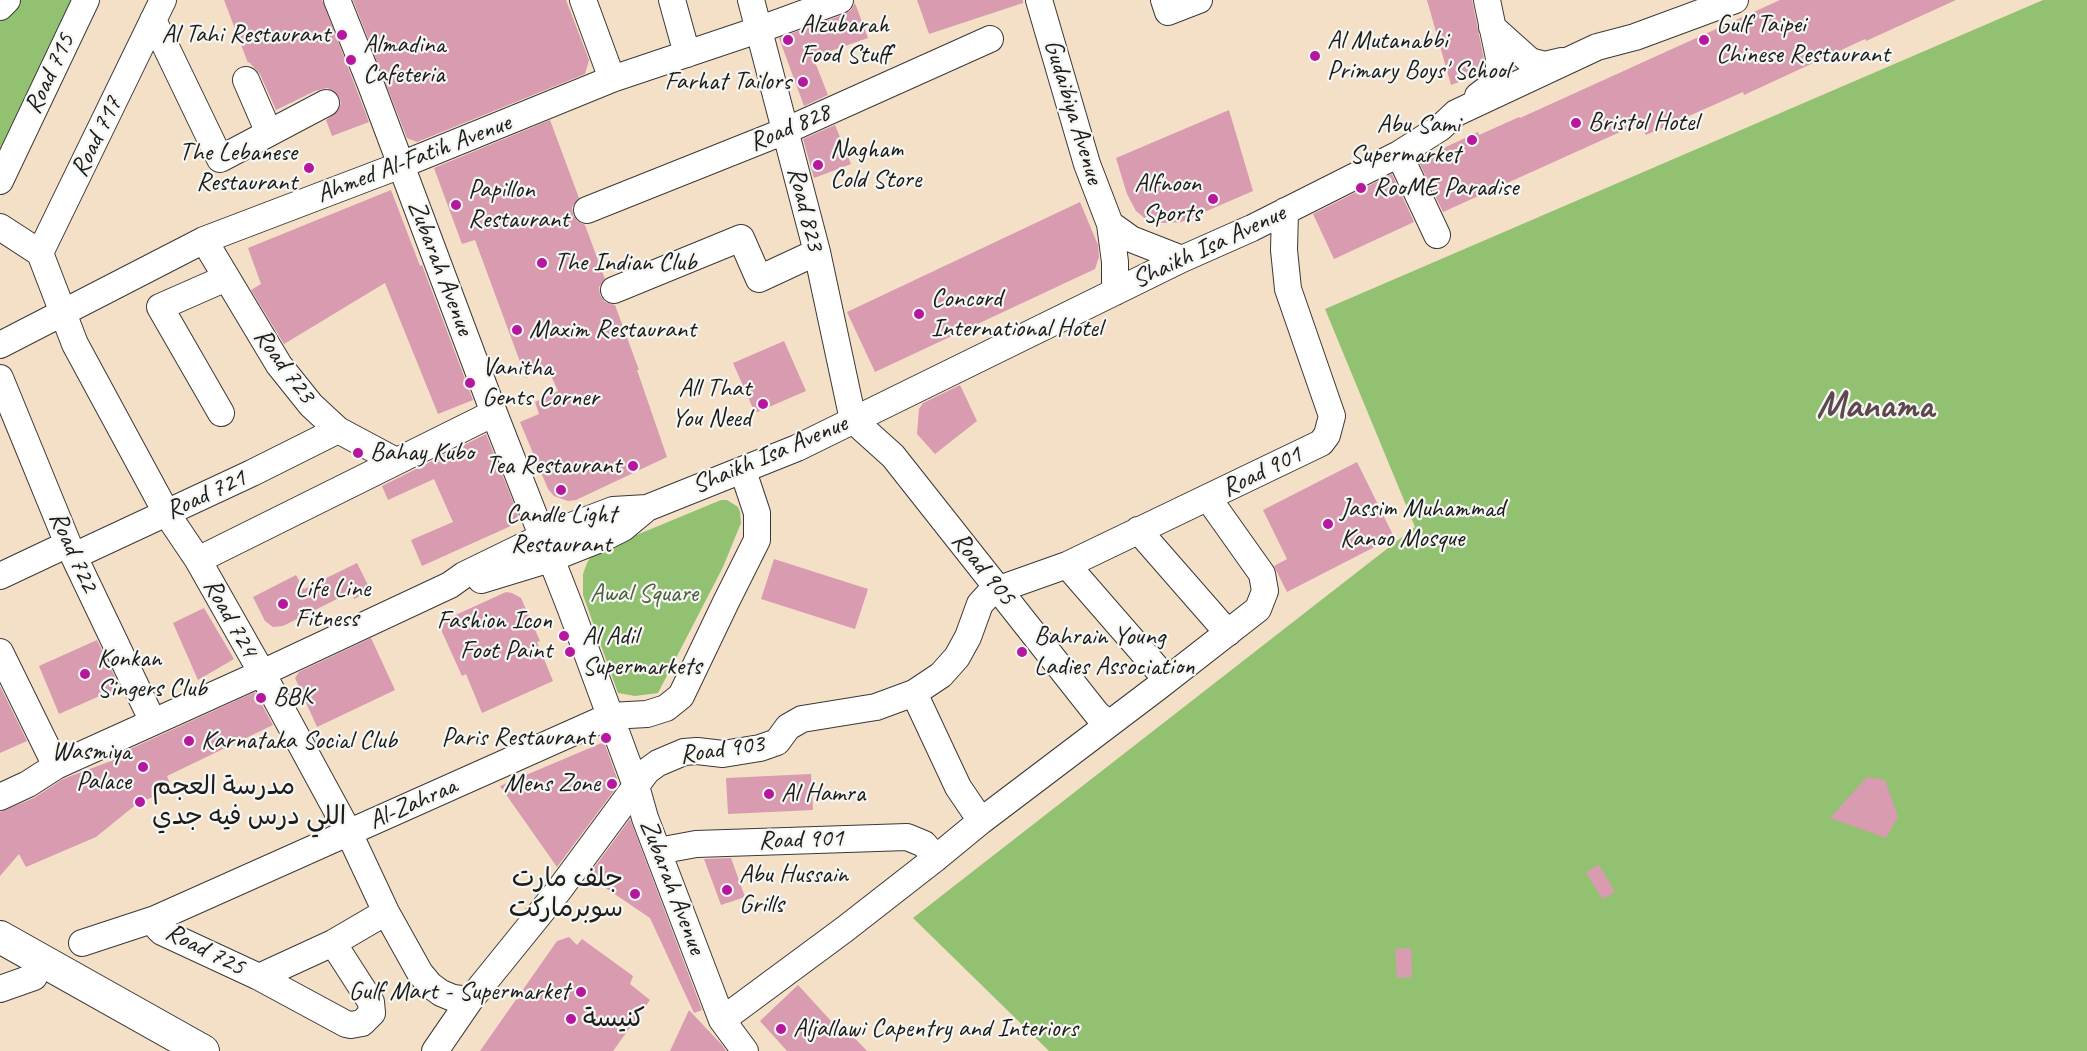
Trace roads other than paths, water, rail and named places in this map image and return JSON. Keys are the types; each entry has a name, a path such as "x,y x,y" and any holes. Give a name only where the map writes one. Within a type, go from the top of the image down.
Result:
{"main road":[{"path":"0,937 40,971 171,1051"},
{"path":"0,961 40,971 203,1051"}],"street":[{"path":"0,7 7,0"},
{"name":"Road 715","path":"0,181 86,0"},
{"name":"Zubarah Avenue","path":"337,0 610,716 722,1020 745,1051"},
{"path":"583,0 612,79"},
{"path":"672,0 687,54"},
{"name":"Road 823","path":"751,0 817,252 852,420"},
{"name":"Ahmed Al-Fatih Avenue","path":"0,345 62,311 204,240 401,165 612,79 840,0"},
{"name":"Gudaibiya Avenue","path":"1039,0 1087,164 1110,224 1115,262 1115,292"},
{"path":"1166,6 1199,0"},
{"path":"1448,121 1499,80 1499,58 1486,0"},
{"name":"Shaikh Isa Avenue","path":"0,797 28,784 56,766 262,674 450,585 464,575 546,548 613,510 647,508 797,448 1399,154 1448,121 1575,58 1605,44 1635,37 1702,8 1735,0"},
{"name":"Road 717","path":"158,10 220,159 326,103"},
{"name":"Road 717","path":"40,253 158,10"},
{"path":"1492,27 1530,61 1545,65 1575,58"},
{"name":"Shaikh Isa Avenue","path":"1448,121 1469,123 1510,105 1605,60 1620,51 1635,37"},
{"name":"Road 828","path":"587,210 785,131 990,39"},
{"path":"246,80 269,133"},
{"path":"1399,154 1437,235"},
{"name":"Road 901","path":"722,1020 1258,609 1265,591 1262,574 1208,498 1321,443 1328,435 1332,416 1330,404 1288,289 1284,250 1285,211"},
{"path":"1110,224 1131,239 1182,259"},
{"path":"0,227 40,253"},
{"path":"614,290 741,238 759,279 817,252"},
{"name":"Road 723","path":"204,240 279,365 311,405 338,430 396,460"},
{"name":"Road 724","path":"40,253 75,344 167,514 198,560 262,674 349,833 386,912 420,973 441,993 453,998 470,1000"},
{"path":"221,413 160,308 226,278"},
{"name":"Road 722","path":"0,378 71,550 153,722"},
{"path":"198,560 396,460 494,414"},
{"name":"Road 905","path":"852,420 893,456 1097,714 1108,724"},
{"name":"Road 721","path":"0,576 167,514 338,430"},
{"path":"610,716 647,714 666,708 681,696 758,540 757,513 742,471"},
{"path":"999,588 1067,565 1208,498"},
{"path":"1138,530 1228,633"},
{"path":"1067,565 1167,680"},
{"name":"Road 903","path":"435,1051 470,1000 559,890 646,771 670,756 697,751 723,754 760,748 777,742 788,727 802,718 876,707 914,693 941,675 957,657 968,637 980,604 987,595 999,588"},
{"path":"0,652 56,766"},
{"path":"914,693 958,787 981,821"},
{"name":"Al-Zahraa","path":"82,943 155,919 610,716"},
{"name":"Shaikh Isa Avenue","path":"0,782 23,773 56,766"},
{"name":"Road 901","path":"658,851 696,844 907,837 924,844 936,858"},
{"name":"Road 725","path":"259,977 333,943 386,912"},
{"name":"Road 725","path":"155,919 162,932 259,977 346,1024 362,1023 372,1013 371,1002 333,943"},
{"path":"0,989 40,971"}],"place":[{"name":"Al Tahi Restaurant","path":"342,35"},
{"name":"Alzubarah Food Stuff","path":"788,40"},
{"name":"Gulf Taipei Chinese Restaurant","path":"1704,40"},
{"name":"Al Mutanabbi Primary Boys' School","path":"1315,56"},
{"name":"Almadina Cafeteria","path":"351,60"},
{"name":"Farhat Tailors","path":"803,82"},
{"name":"Bristol Hotel","path":"1576,123"},
{"name":"Abu Sami Supermarket","path":"1472,140"},
{"name":"Nagham Cold Store","path":"818,165"},
{"name":"The Lebanese Restaurant","path":"309,168"},
{"name":"RooME Paradise","path":"1361,188"},
{"name":"Alfnoon Sports","path":"1213,199"},
{"name":"Papillon Restaurant","path":"456,205"},
{"name":"The Indian Club","path":"542,263"},
{"name":"Concord International Hotel","path":"919,314"},
{"name":"Maxim Restaurant","path":"517,330"},
{"name":"Vanitha Gents Corner","path":"470,383"},
{"name":"All That You Need","path":"763,404"},
{"name":"Bahay Kubo","path":"358,453"},
{"name":"Tea Restaurant","path":"633,466"},
{"name":"Candle Light Restaurant","path":"561,490"},
{"name":"Jassim Muhammad Kanoo Mosque","path":"1328,524"},
{"name":"Life Line Fitness","path":"283,604"},
{"name":"Fashion Icon Foot Paint","path":"564,636"},
{"name":"Al Adil Supermarkets","path":"570,652"},
{"name":"Bahrain Young Ladies Association","path":"1022,652"},
{"name":"Konkan Singers Club","path":"85,674"},
{"name":"BBK","path":"261,698"},
{"name":"Paris Restaurant","path":"606,738"},
{"name":"Karnataka Social Club","path":"189,741"},
{"name":"Wasmiya Palace","path":"143,767"},
{"name":"Mens Zone","path":"612,784"},
{"name":"Al Hamra","path":"769,794"},
{"name":"مدرسة العجم اللي درس فيه جدي","path":"140,802"},
{"name":"Abu Hussain Grills","path":"727,890"},
{"name":"جلف مارت سوبرماركت","path":"635,894"},
{"name":"Gulf Mart - Supermarket","path":"581,992"},
{"name":"كنيسة","path":"571,1019"},
{"name":"Aljallawi Capentry and Interiors","path":"781,1029"}],"district":[{"name":"Manama","path":"1875,407"}],"park label":[{"name":"Awal Square","path":"644,594"}]}
